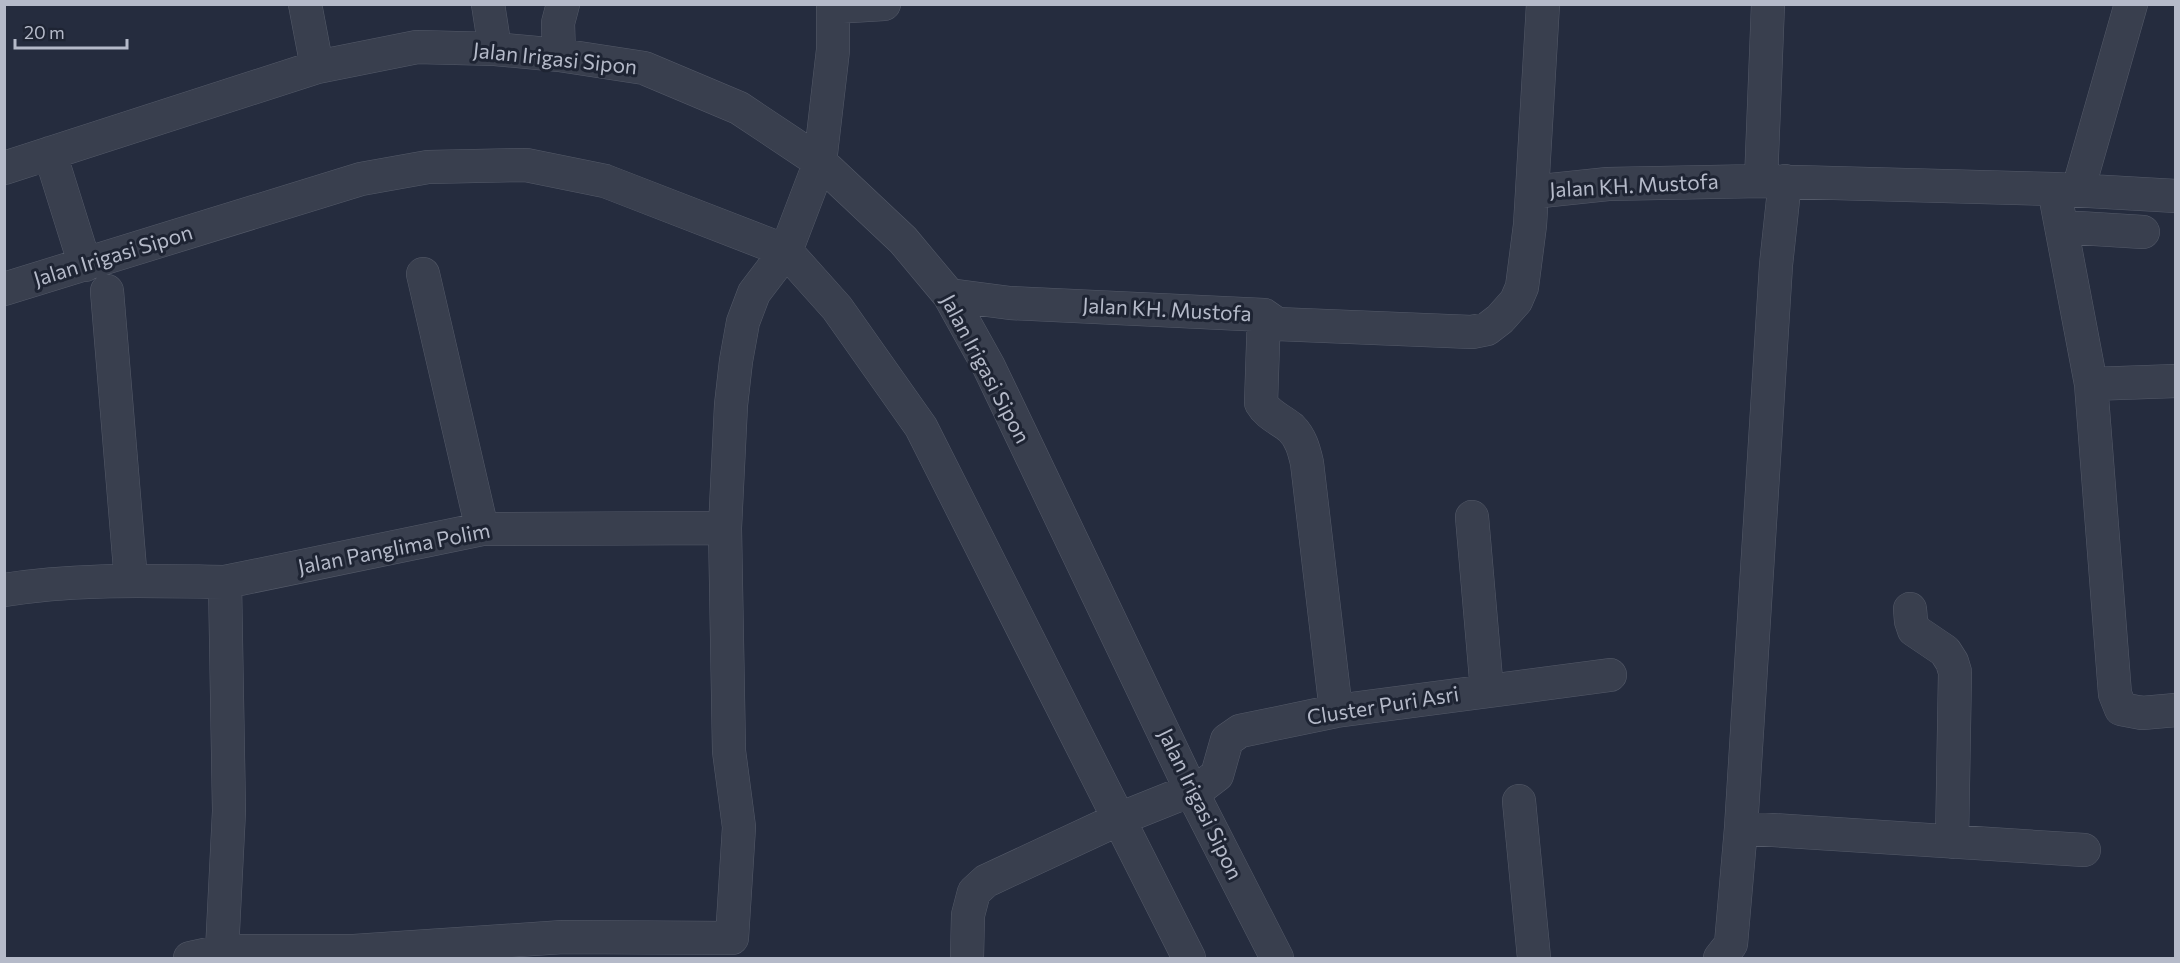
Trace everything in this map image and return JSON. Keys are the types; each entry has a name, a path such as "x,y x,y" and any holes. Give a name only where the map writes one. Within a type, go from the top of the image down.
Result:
{"street":[{"path":"305,4 317,67"},
{"path":"488,4 495,49"},
{"path":"559,55 558,23 563,4"},
{"path":"190,958 222,951 353,955 562,948 677,949 732,938 739,827 729,751 724,528 731,405 736,361 743,322 754,293 788,246 818,168 833,51 834,6 884,4"},
{"path":"1532,192 1543,4"},
{"path":"1720,958 1731,944 1741,828 1776,265 1768,4"},
{"path":"2131,4 2066,190 2062,227 2091,384 2115,694 2121,709 2142,713 2175,710"},
{"name":"Jalan Irigasi Sipon","path":"4,168 317,67 417,47 495,49 559,55 644,68 739,108 818,168 903,240 949,295 989,368 1191,790 1277,958"},
{"path":"50,153 85,265"},
{"name":"Jalan Irigasi Sipon","path":"4,289 361,179 428,167 526,165 605,181 788,246 837,308 921,427 1189,958"},
{"name":"Jalan KH. Mustofa","path":"949,295 1010,303 1264,315 1277,324 1472,332 1487,328 1500,319 1516,301 1522,286 1532,192 1608,184 1773,181 2066,190 2175,196"},
{"path":"2062,227 2143,232"},
{"path":"423,274 482,529"},
{"path":"107,291 132,581"},
{"path":"1264,315 1261,403 1300,439 1305,456 1336,711"},
{"path":"2091,384 2175,381"},
{"path":"1472,517 1487,691"},
{"name":"Jalan Panglima Polim","path":"4,590 52,584 132,581 225,582 482,529 724,528"},
{"path":"222,951 229,811 225,582"},
{"path":"1910,609 1914,630 1945,651 1955,672 1952,842"},
{"name":"Cluster Puri Asri","path":"966,958 968,915 974,892 986,881 1119,819 1204,785 1217,775 1224,746 1231,736 1240,731 1336,711 1610,675"},
{"path":"1519,801 1534,958"},
{"path":"1741,828 2084,850"}]}
